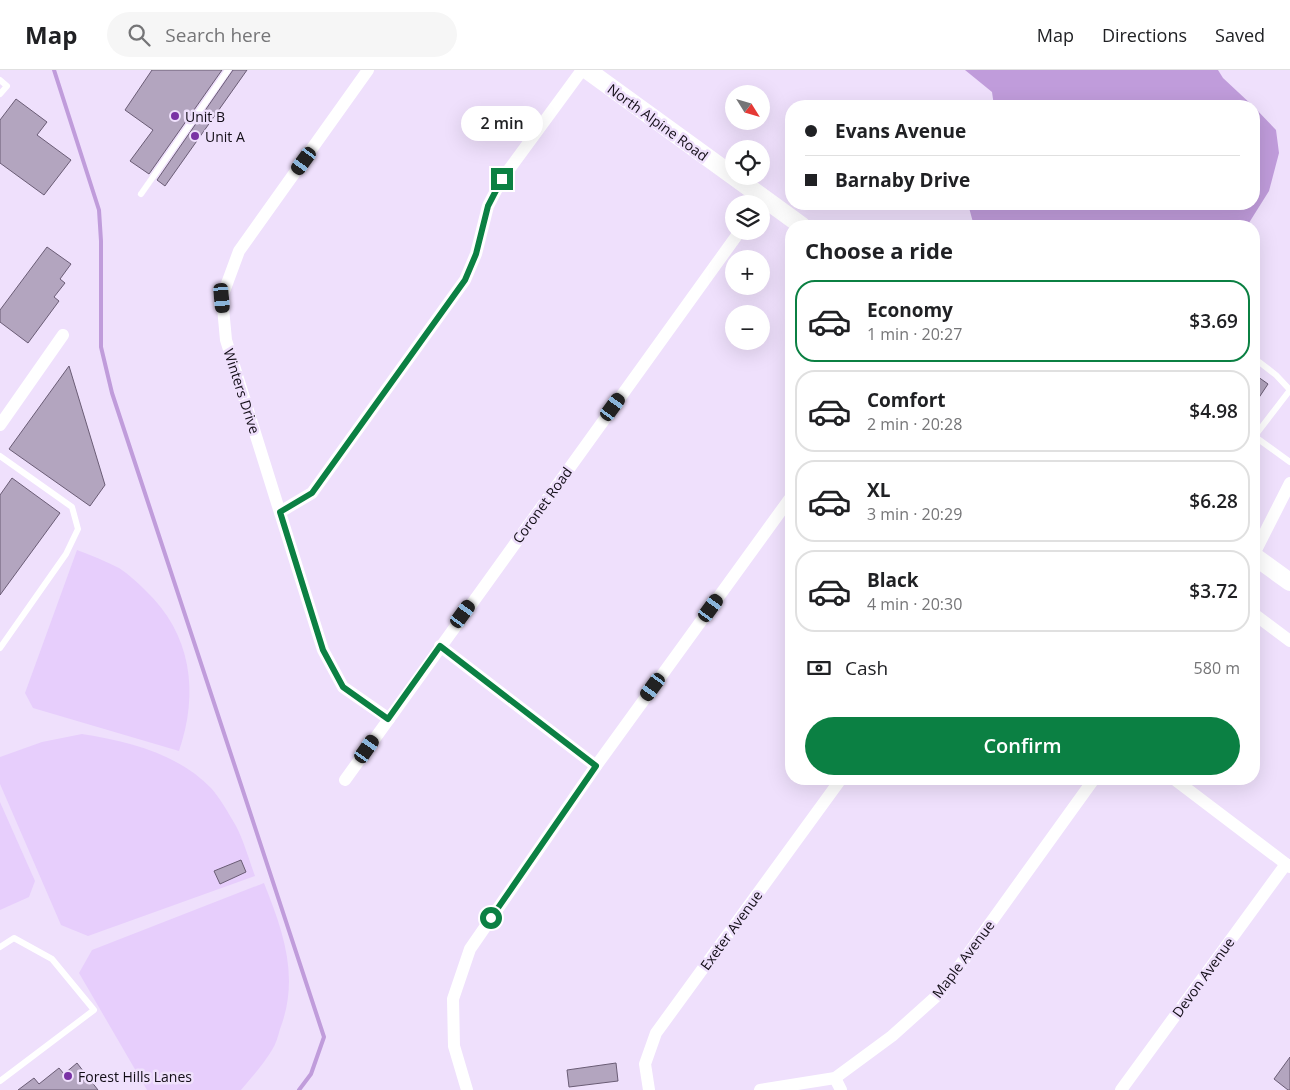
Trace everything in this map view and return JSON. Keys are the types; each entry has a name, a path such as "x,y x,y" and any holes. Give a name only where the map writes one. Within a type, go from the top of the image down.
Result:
{"main road":[{"name":"North Alpine Road","path":"588,70 754,195"},
{"name":"North Alpine Road","path":"770,206 792,220"},
{"path":"1260,560 1290,582"}],"street":[{"name":"Winters Drive","path":"368,70 239,251 222,298 226,340 323,650 343,687 388,719"},
{"path":"280,512 312,493 465,280 476,254 488,206 502,179 582,70"},
{"name":"Coronet Road","path":"345,780 733,240"},
{"path":"0,425 63,335"},
{"path":"1260,543 1290,483"},
{"path":"467,1090 454,1046 453,999 470,949 596,766 785,505"},
{"path":"1260,618 1290,641"},
{"path":"440,646 596,766"},
{"name":"Exeter Avenue","path":"649,1090 645,1064 656,1034 837,785"},
{"name":"Maple Avenue","path":"760,1090 838,1084 940,993 1090,785"},
{"path":"1182,785 1288,865"},
{"name":"Devon Avenue","path":"1121,1090 1288,865"}],"lane":[{"path":"141,194 228,70"},
{"path":"0,80 7,86 0,94"},
{"path":"1260,363 1276,375 1290,390 1260,428"},
{"path":"1260,440 1290,462"},
{"path":"0,456 72,507 78,529 66,554 50,579 3,638 0,648"},
{"path":"0,947 14,938 52,959 94,1010 0,1081"}],"shaded area":[{"path":"965,70 1218,70 1223,78 1247,100 993,100 992,92"},
{"path":"1260,113 1276,130 1279,153 1269,191 1260,205"},
{"path":"970,210 1257,210 1251,220 972,220"},
{"path":"77,550 109,563 126,573 161,607 173,626 182,645 187,665 189,686 189,708 179,751 33,708 25,693"},
{"path":"82,734 116,740 151,750 167,757 198,776 211,788 236,826 255,876 88,936 61,925 0,784 0,757 42,742"},
{"path":"0,802 35,881 29,897 0,910"},
{"path":"264,883 283,937 289,973 286,1010 273,1048 241,1090 147,1090 79,973 92,950"}],"building":[{"path":"152,70 222,70 149,174 130,161 153,130 125,110"},
{"name":"Unit A","path":"233,70 247,70 165,186 157,180"},
{"path":"16,99 47,122 37,135 71,160 44,195 0,163 0,120"},
{"path":"47,247 71,264 60,279 65,283 54,297 59,301 28,343 0,322 0,310"},
{"path":"69,366 105,485 90,506 9,449"},
{"path":"1260,378 1268,384 1260,396"},
{"path":"12,478 60,513 0,595 0,495"},
{"path":"241,860 246,872 220,884 214,871"},
{"path":"1290,1057 1290,1090 1288,1090 1274,1079"},
{"name":"Forest Hills Lanes","path":"77,1063 98,1090 18,1090 34,1078 39,1084 59,1068 64,1074"},
{"path":"616,1063 618,1081 569,1087 567,1070"}],"waterway":[{"path":"54,70 99,210 101,241 101,347 112,393 324,1037 311,1074 299,1090"}],"place":[{"name":"Unit B","path":"175,116"},
{"name":"Unit A","path":"195,136"},
{"name":"Forest Hills Lanes","path":"68,1076"}],"route":[{"path":"491,918 596,766 440,646 388,719 343,687 323,650 280,512 312,493 465,280 476,254 488,206 502,179"}]}
